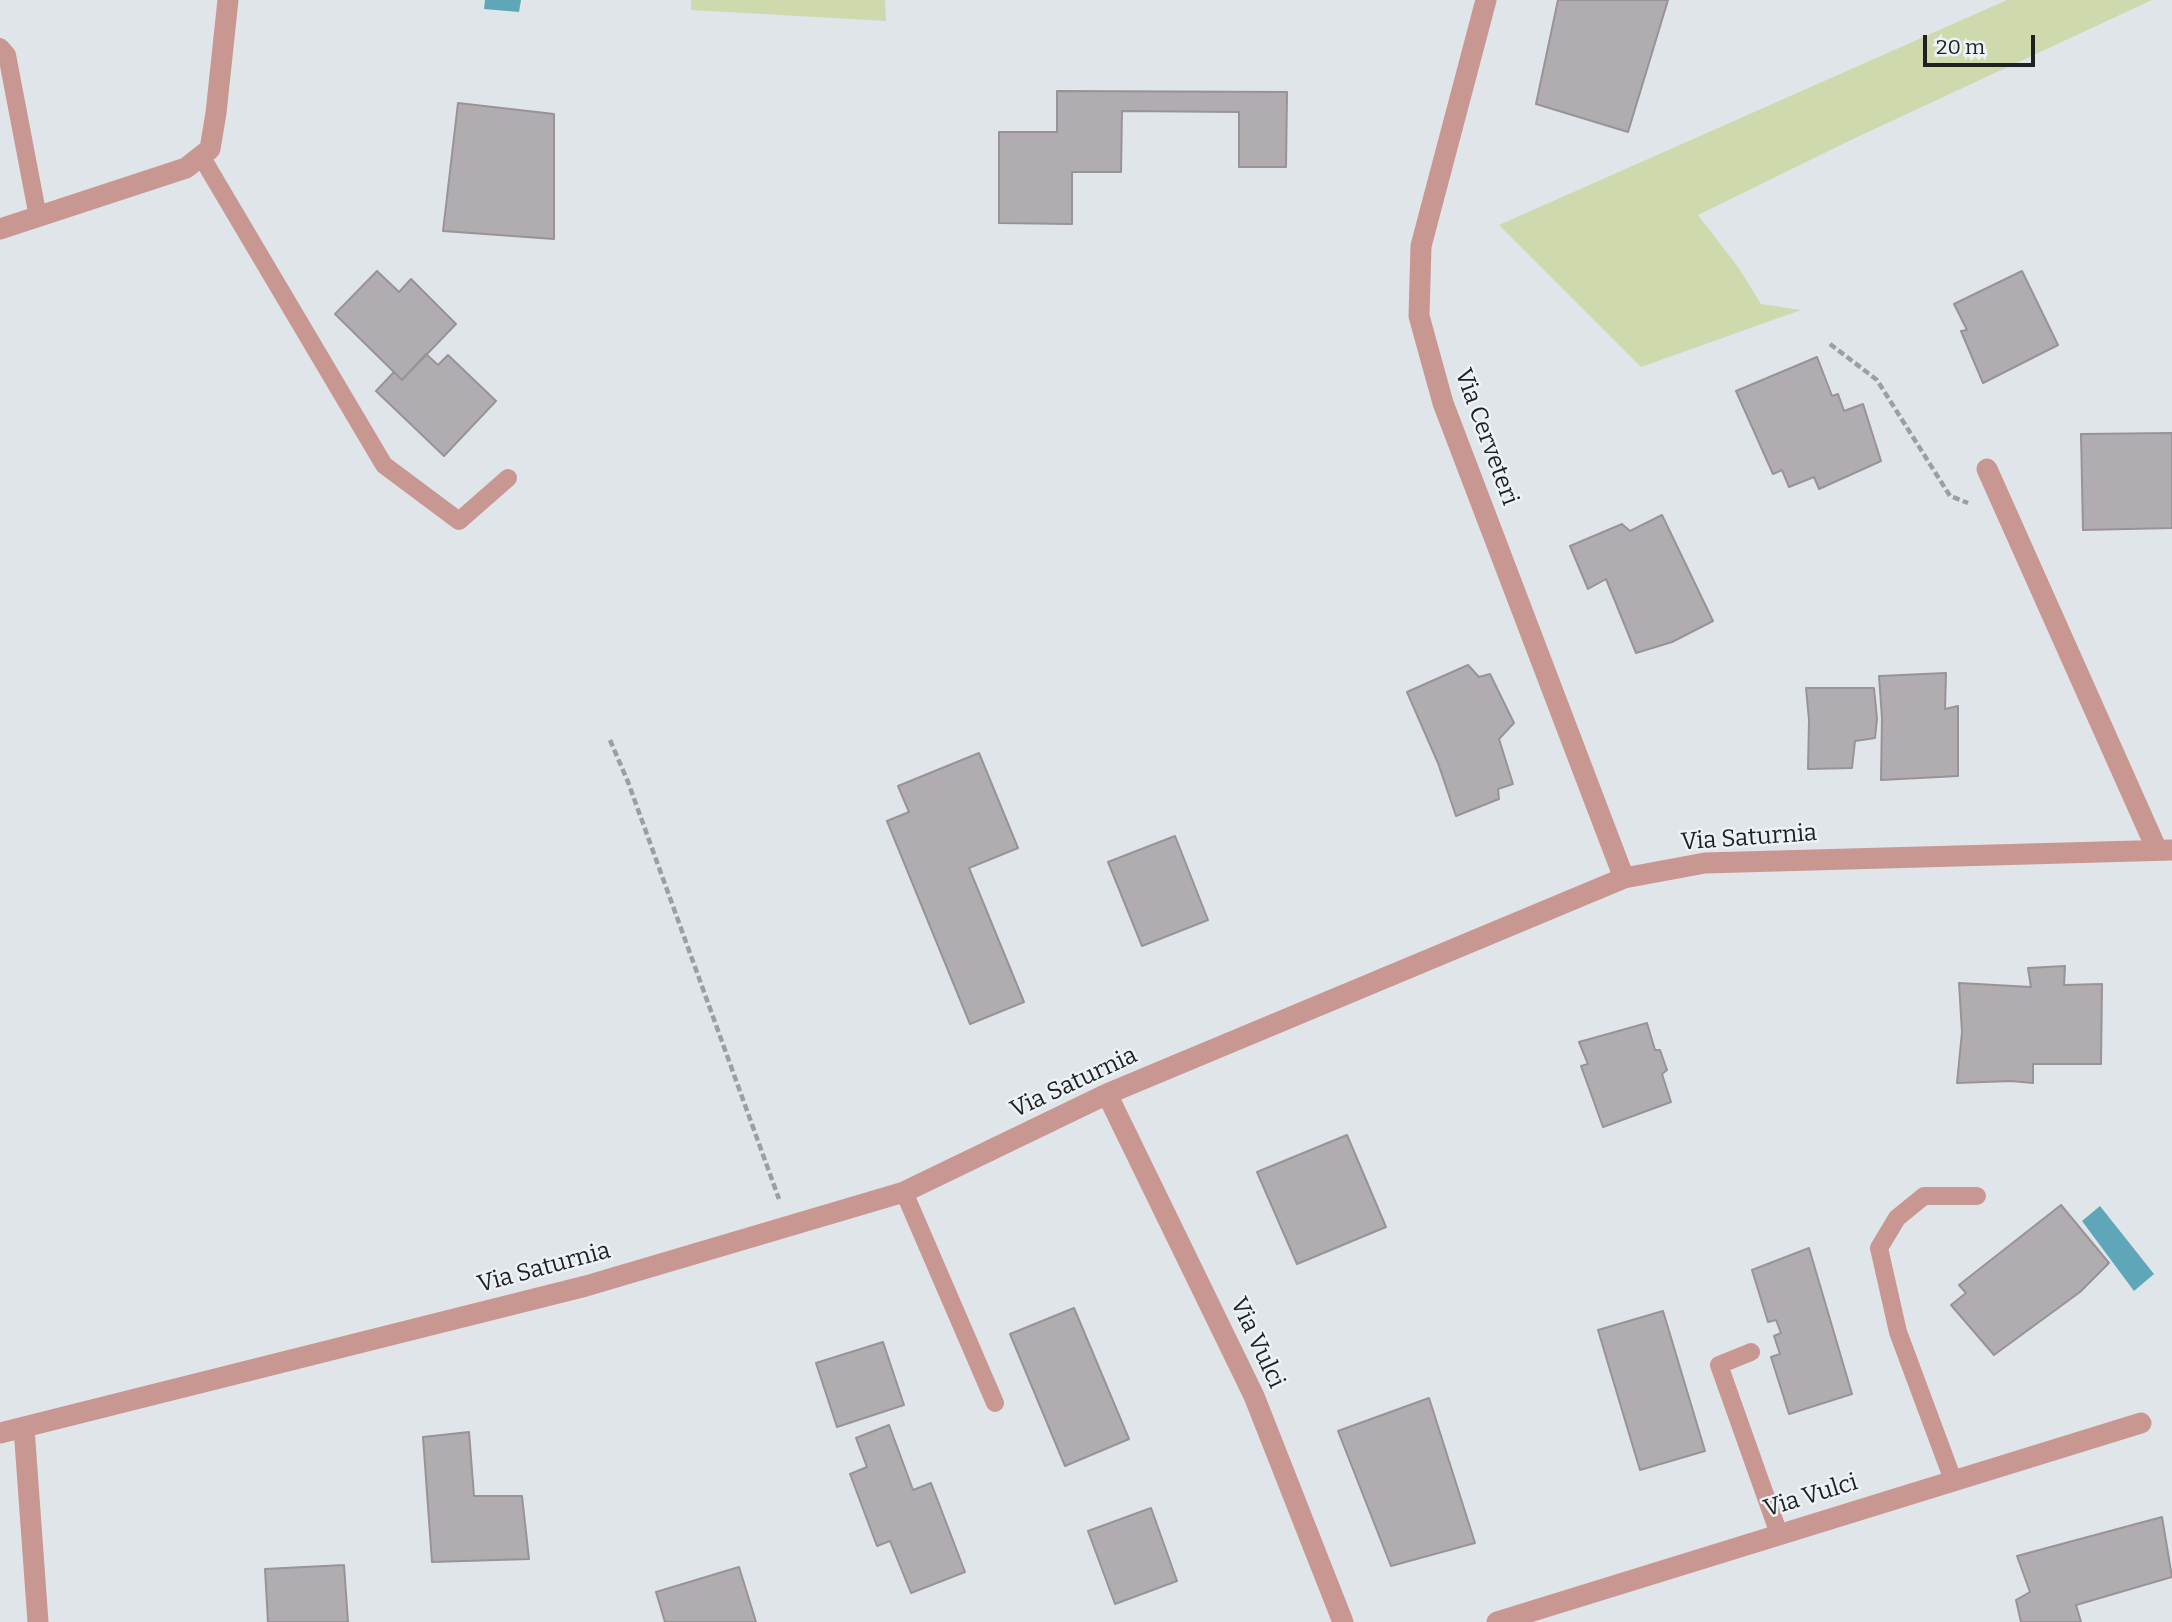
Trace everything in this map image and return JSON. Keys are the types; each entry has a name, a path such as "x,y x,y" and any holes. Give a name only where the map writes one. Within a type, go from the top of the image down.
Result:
{"street":[{"path":"0,229 186,168 210,149 228,0"},
{"name":"Via Cerveteri","path":"1486,0 1421,246 1419,316 1443,403 1623,878"},
{"path":"1987,470 2164,850"},
{"name":"Via Saturnia","path":"0,1433 586,1286 904,1192 1107,1094 1623,878 1705,863 2164,850"},
{"name":"Via Vulci","path":"1107,1094 1254,1396 1343,1622"},
{"name":"Via Vulci","path":"1497,1622 2141,1423"},
{"path":"24,1428 38,1622"}],"lane":[{"path":"0,47 7,55 38,217"},
{"path":"201,156 384,465 459,521 508,478"},
{"path":"904,1192 995,1403"},
{"path":"1953,1480 1898,1332 1879,1248 1897,1218 1924,1196 1977,1196"},
{"path":"1751,1352 1719,1365 1779,1534"}],"path":[{"path":"1830,344 1877,380 1950,496 2009,518"},
{"path":"610,740 628,782 788,1225"}],"green space":[{"path":"691,0 885,0 886,21 691,10"},
{"path":"2007,0 2152,0 1853,139 1698,215 1738,267 1761,304 1801,310 1641,367 1499,225"}],"water":[{"path":"485,0 521,0 519,12 484,9"},
{"path":"2100,1206 2154,1274 2134,1291 2082,1221"}],"building":[{"path":"1558,0 1668,0 1628,132 1536,104"},
{"path":"1057,91 1287,92 1286,167 1239,167 1239,112 1122,111 1121,172 1072,172 1072,224 999,223 999,132 1057,132"},
{"path":"458,103 554,114 554,239 443,231"},
{"path":"377,271 399,292 411,279 456,324 402,380 335,314"},
{"path":"2022,271 2058,345 1983,383 1961,331 1967,330 1954,304"},
{"path":"426,354 438,365 448,355 496,401 444,456 376,391 394,372 402,380"},
{"path":"1817,357 1832,396 1838,394 1844,411 1863,404 1881,461 1819,489 1814,477 1789,487 1782,470 1773,474 1736,391"},
{"path":"2172,433 2172,528 2083,530 2081,434"},
{"path":"1662,515 1713,621 1672,642 1636,653 1606,579 1588,589 1570,546 1622,524 1630,531"},
{"path":"1468,665 1479,677 1490,674 1514,723 1499,739 1513,784 1498,789 1499,799 1456,816 1438,763 1407,692"},
{"path":"1946,673 1945,709 1958,706 1958,776 1881,780 1882,718 1879,676"},
{"path":"1806,688 1874,688 1877,719 1875,738 1855,741 1852,768 1808,769 1809,720"},
{"path":"979,753 1018,848 969,868 1024,1002 970,1024 887,821 909,812 898,786"},
{"path":"1175,836 1208,920 1142,946 1108,862"},
{"path":"2065,966 2064,985 2102,984 2101,1064 2033,1064 2033,1083 1957,1083 1962,1032 1959,983 2031,987 2028,968"},
{"path":"1647,1023 1655,1050 1660,1050 1667,1070 1662,1074 1671,1102 1603,1127 1581,1066 1588,1064 1579,1042"},
{"path":"1347,1135 1386,1227 1297,1264 1257,1172"},
{"path":"2061,1205 2109,1263 2080,1292 1994,1355 1951,1305 1966,1293 1959,1285"},
{"path":"1809,1248 1852,1394 1789,1414 1771,1357 1780,1354 1774,1336 1781,1333 1776,1320 1768,1322 1752,1270"},
{"path":"1074,1308 1129,1439 1065,1466 1010,1334"},
{"path":"1663,1311 1705,1451 1640,1470 1598,1330"},
{"path":"883,1342 904,1405 837,1427 816,1363"},
{"path":"1429,1398 1475,1543 1391,1566 1338,1431"},
{"path":"889,1425 913,1490 931,1483 965,1572 911,1593 890,1541 877,1546 850,1474 867,1467 856,1438"},
{"path":"469,1432 474,1496 522,1496 529,1559 432,1562 423,1437"},
{"path":"1151,1508 1177,1581 1115,1604 1088,1531"},
{"path":"2162,1517 2172,1577 2076,1605 2081,1622 2021,1622 2016,1600 2030,1592 2017,1556"},
{"path":"344,1565 348,1622 268,1622 265,1569"},
{"path":"739,1567 756,1622 665,1622 656,1592"}]}
